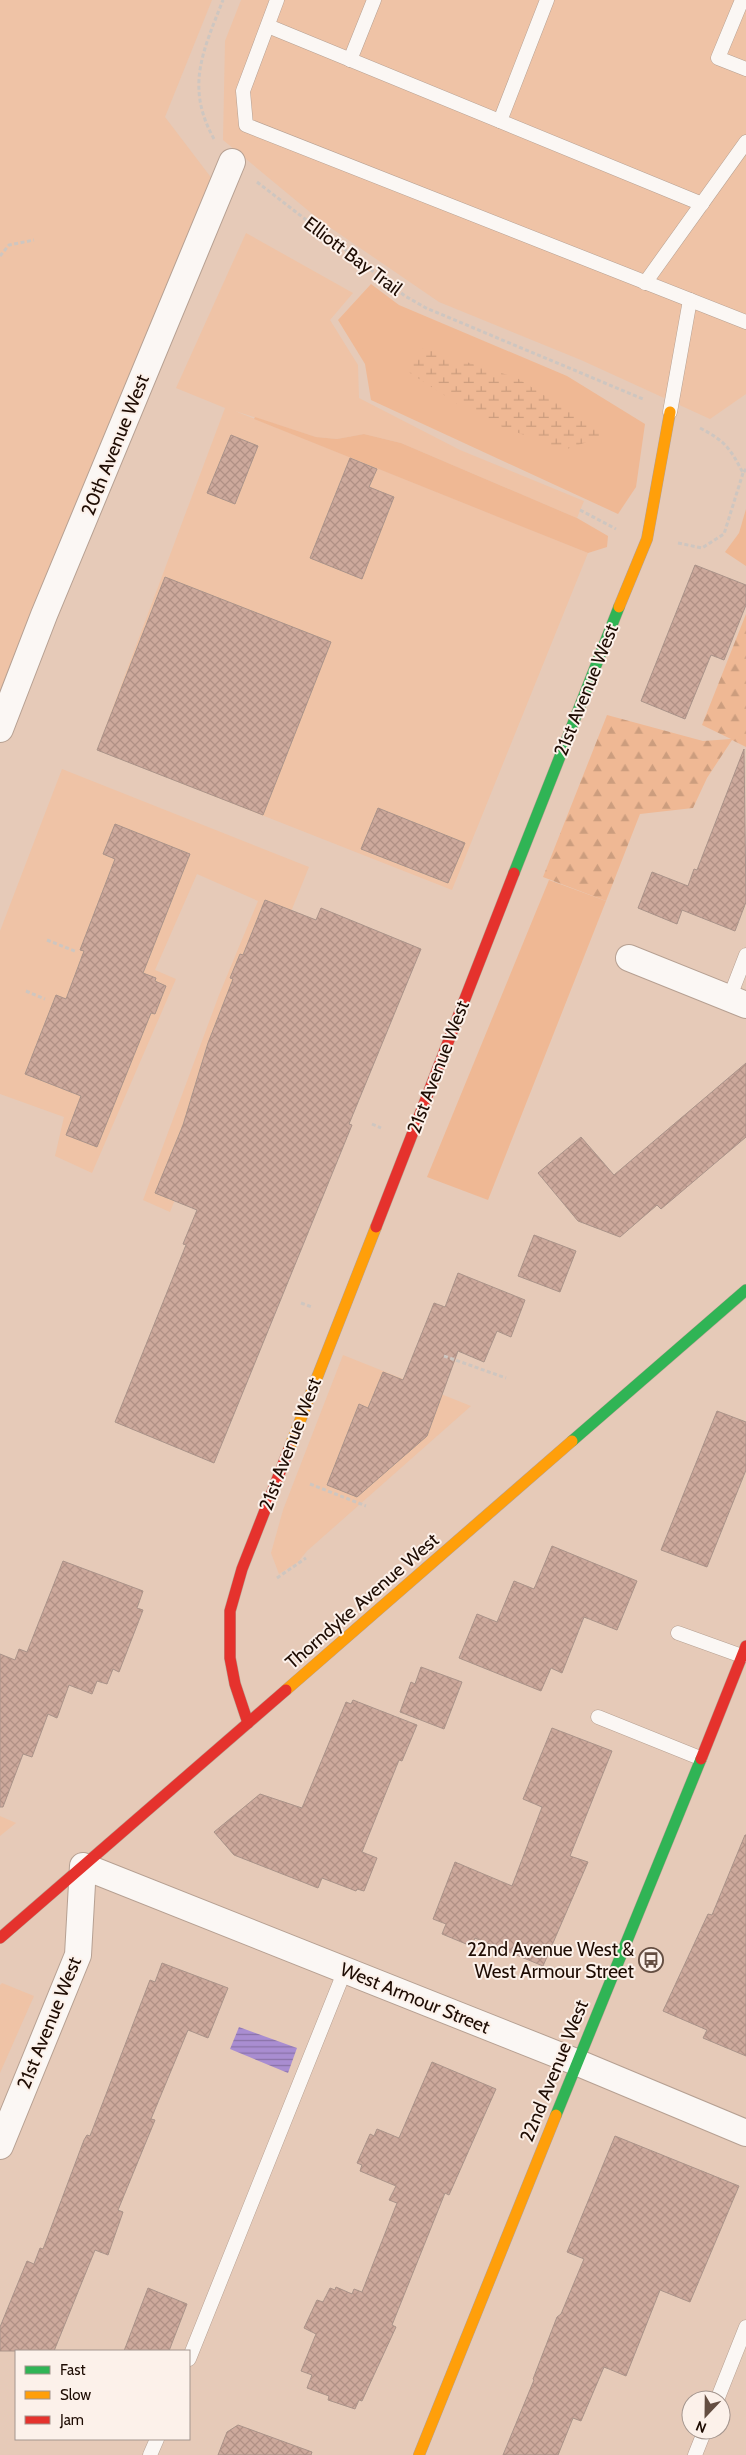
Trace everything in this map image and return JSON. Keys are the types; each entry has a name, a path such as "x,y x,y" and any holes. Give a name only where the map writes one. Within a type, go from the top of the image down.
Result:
{"street":[{"name":"20th Avenue West","path":"0,729 48,606 232,162"},
{"name":"21st Avenue West","path":"248,1723 238,1696 231,1664 229,1626 229,1617 242,1569 572,726 648,539 670,412"},
{"path":"629,958 738,1002"},
{"name":"Thorndyke Avenue West","path":"0,1938 746,1290"},
{"name":"22nd Avenue West","path":"419,2455 576,2062 744,1651"},
{"name":"21st Avenue West","path":"0,2146 78,1955 83,1866"},
{"name":"West Armour Street","path":"83,1866 576,2062 746,2133"}],"lane":[{"path":"278,0 243,91 246,125 746,322"},
{"path":"350,60 374,0"},
{"path":"500,121 546,0"},
{"path":"742,0 718,58 746,69"},
{"path":"268,26 702,204"},
{"path":"645,283 746,142"},
{"path":"670,412 690,300"},
{"path":"738,1002 746,955"},
{"path":"678,1633 744,1651"},
{"path":"598,1717 700,1758"},
{"path":"190,2357 345,1970"},
{"path":"720,2390 746,2326"},
{"path":"150,2455 157,2440"},
{"path":"694,2455 700,2440"}],"path":[{"name":"Elliott Bay Trail","path":"223,0 208,38 197,82 200,110 213,137 232,162 405,296 426,308 646,400"},
{"path":"0,256 9,245 34,240"},
{"path":"715,436 730,448 743,473"},
{"path":"672,542 702,548 724,534 743,473 746,469"},
{"path":"580,510 622,533"},
{"path":"47,940 77,952"},
{"path":"26,991 45,999"},
{"path":"444,1356 506,1378"},
{"path":"320,1488 366,1506"},
{"path":"278,1578 306,1558"}],"shaded area":[{"path":"0,0 212,0 165,117 216,184 0,702"},
{"path":"241,0 746,0 746,394 710,419 581,360 439,302 322,222 223,140 225,41"},
{"path":"246,233 353,293 330,320 358,365 359,398 460,450 584,501 577,518 401,443 364,434 337,439 316,437 235,411 588,553 452,890 97,750 225,408 176,388"},
{"path":"62,769 309,867 170,1212 143,1200 219,995 258,901 197,874 155,970 176,979 92,1173 55,1156 64,1117 0,1094 0,931"},
{"path":"343,1355 471,1406 307,1551 298,1562 279,1574 271,1553 283,1510"},
{"path":"0,1816 16,1823 0,1836"},
{"path":"2,1983 34,1996 0,2073 0,1985"},
{"path":"239,2027 297,2048 288,2073 230,2049"}],"green space":[{"path":"371,284 399,305 567,376 645,424 636,487 618,514 371,400 365,364 338,320"},
{"path":"422,348 517,378 607,435 564,450 479,418 407,371"},
{"path":"255,417 316,437 337,439 364,434 401,443 577,518 608,536 607,547 588,553 254,419"},
{"path":"746,509 746,566 725,552 739,533"},
{"path":"746,614 746,747 732,740 707,778 693,808 640,814 606,901 543,877 607,715 703,741 731,739 702,725"},
{"path":"549,880 606,901 488,1200 427,1177"}],"building":[{"path":"231,435 258,446 235,504 207,493"},
{"path":"350,458 377,469 369,487 394,497 362,579 310,558"},
{"path":"695,565 746,585 746,605 724,660 711,655 685,719 641,701"},
{"path":"165,577 331,642 263,815 97,750"},
{"path":"744,749 746,902 735,931 682,910 677,924 638,908 652,872 688,886 694,869 697,870"},
{"path":"378,808 465,843 448,883 361,849"},
{"path":"115,824 190,854 143,973 156,978 155,981 166,986 155,1014 151,1013 97,1147 66,1135 81,1096 25,1074 56,995 66,999 84,951 80,950 115,859 103,854"},
{"path":"265,900 316,920 321,908 421,949 349,1124 352,1125 214,1463 115,1422 186,1245 183,1244 197,1210 155,1193 183,1125 208,1043 233,979 230,978 240,954 243,955"},
{"path":"746,1063 746,1137 661,1209 657,1205 620,1237 578,1221 538,1173 581,1137 614,1175"},
{"path":"534,1235 576,1251 560,1292 518,1276"},
{"path":"458,1273 525,1300 511,1337 497,1331 484,1362 458,1351 427,1436 357,1497 327,1485 359,1404 368,1408 383,1372 403,1380 434,1303 445,1307"},
{"path":"717,1411 746,1422 746,1470 707,1567 661,1550"},
{"path":"552,1546 637,1581 617,1630 584,1617 562,1673 551,1668 541,1691 459,1658 477,1614 497,1622 514,1581 534,1589"},
{"path":"63,1561 143,1591 137,1608 143,1610 119,1672 113,1669 107,1684 97,1681 92,1694 69,1685 57,1718 48,1714 32,1757 23,1754 3,1807 0,1807 0,1654 15,1660 19,1649 27,1652"},
{"path":"421,1667 462,1682 444,1729 400,1712 411,1682 415,1684"},
{"path":"353,1700 417,1725 402,1761 399,1760 362,1852 377,1858 364,1891 357,1889 356,1891 322,1878 318,1888 234,1855 214,1832 260,1794 302,1808 346,1702 351,1704"},
{"path":"552,1728 612,1751 570,1856 588,1862 543,1966 475,1938 471,1946 442,1934 446,1924 433,1919 455,1862 512,1886 542,1807 523,1799"},
{"path":"745,1835 746,2056 703,2038 707,2030 663,2011 708,1914 712,1915"},
{"path":"162,1963 228,1988 208,2038 188,2030 151,2119 155,2120 118,2210 123,2212 108,2255 95,2250 54,2350 0,2351 0,2327 27,2261 34,2264 40,2248 43,2249 84,2140 87,2135 90,2136 150,1980 155,1982"},
{"path":"432,2062 496,2089 449,2195 445,2193 392,2325 396,2327 362,2401 359,2400 355,2409 328,2400 329,2396 307,2388 312,2375 301,2371 316,2334 304,2328 317,2300 323,2302 330,2288 335,2290 336,2287 352,2294 354,2289 362,2292 397,2203 389,2200 396,2186 360,2171 362,2165 357,2163 370,2134 374,2136 377,2129 399,2138"},
{"path":"615,2136 739,2186 690,2302 660,2290 626,2376 604,2367 581,2421 573,2418 558,2455 503,2455 534,2380 557,2317 561,2314 584,2259 567,2252"},
{"path":"148,2288 187,2304 169,2350 124,2350"},
{"path":"238,2425 312,2452 311,2455 218,2455 227,2432"}],"traffic: fast":[{"path":"514,873 619,607"},
{"path":"572,1441 746,1290"},
{"path":"556,2115 701,1759"}],"traffic: slow":[{"path":"619,607 647,539 670,412"},
{"path":"289,1449 376,1227"},
{"path":"286,1690 572,1441"},
{"path":"419,2455 556,2115"}],"traffic: jam":[{"path":"376,1227 514,873"},
{"path":"248,1723 235,1684 230,1658 230,1611 242,1569 289,1449"},
{"path":"701,1759 746,1646"},
{"path":"0,1938 286,1690"}],"place":[{"name":"22nd Avenue West & West Armour Street","path":"651,1960"}]}
